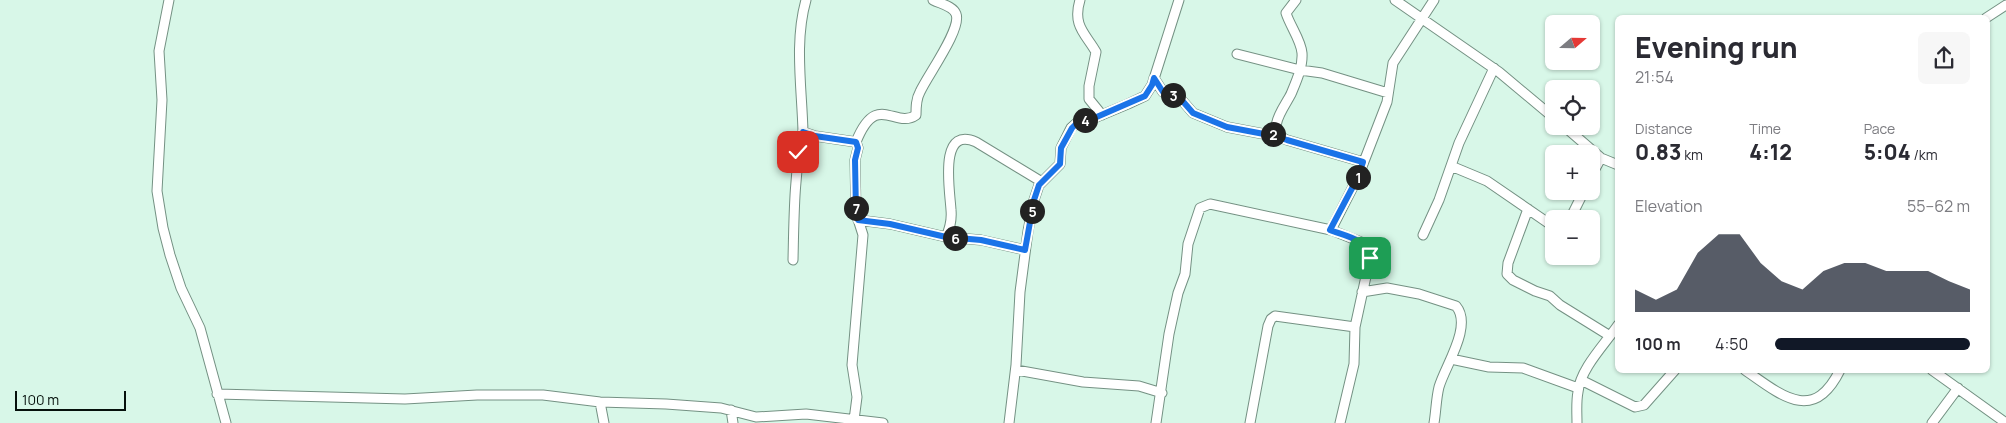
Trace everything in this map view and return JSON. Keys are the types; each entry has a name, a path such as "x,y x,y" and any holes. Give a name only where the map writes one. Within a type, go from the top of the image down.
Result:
{"street":[{"path":"169,0 159,51 162,100 157,191 170,255 181,288 200,328 226,423"},
{"path":"793,260 794,204 798,152 803,132 801,33 802,12 806,0"},
{"path":"854,420 857,397 852,357 862,235 856,213 855,160 858,148 856,142 862,128 874,116 882,114 908,118 916,115 919,92 945,49 957,22 952,8 933,0"},
{"path":"1080,0 1078,12 1080,28 1096,52 1089,86 1089,99 1102,114"},
{"path":"1009,423 1016,370 1020,292 1034,200 1042,182 1060,164 1061,148 1072,128 1079,121 1092,119 1145,96 1152,85 1179,0"},
{"path":"1296,0 1286,13 1302,52 1300,70 1290,95 1278,115 1277,134 1287,140 1363,162"},
{"path":"1395,0 1421,20 1494,68 1545,110"},
{"path":"1330,230 1354,184 1387,102 1393,63 1434,0"},
{"path":"1990,15 2006,5"},
{"path":"1236,54 1300,70 1322,73 1388,93"},
{"path":"1423,235 1439,200 1459,143 1494,68"},
{"path":"1154,78 1163,92 1180,98 1193,113 1227,127 1264,134 1277,134"},
{"path":"803,132 815,136 856,142"},
{"path":"1574,135 1601,158 1615,164"},
{"path":"946,237 950,226 951,210 948,189 949,166 952,151 957,141 961,138 967,138 976,142 1024,173 1042,182"},
{"path":"1451,166 1487,181 1545,221"},
{"path":"1156,423 1162,393 1169,334 1178,293 1185,274 1188,244 1200,208 1210,204 1330,230 1361,242 1367,247 1370,258 1355,327 1354,364 1340,423"},
{"path":"1528,209 1508,263 1508,274 1513,280 1550,296 1560,305 1610,336"},
{"path":"858,220 890,224 946,237 981,240 1025,250"},
{"path":"1362,292 1387,288 1420,294 1456,306 1461,313 1462,319 1456,346 1439,387 1434,423"},
{"path":"1250,423 1271,319 1275,316 1282,316 1355,327"},
{"path":"1577,423 1580,384 1590,362 1615,329"},
{"path":"1451,359 1489,367 1523,368 1580,384 1635,407 1639,407 1649,400 1672,373"},
{"path":"1016,370 1083,382 1139,386 1162,393"},
{"path":"1749,373 1798,405 1810,405 1824,398 1834,385 1839,373"},
{"path":"1936,373 2006,423"},
{"path":"1932,423 1958,388"},
{"path":"217,394 404,399 477,395 544,395 600,402 666,404 731,410 756,417 806,414 832,420 882,423"},
{"path":"600,402 604,423"},
{"path":"731,410 733,423"}],"route":[{"path":"798,152 803,132 815,136 856,142 858,148 855,160 856,213 858,220 890,224 946,237 981,240 1025,250 1034,200 1039,185 1060,164 1061,148 1072,128 1079,121 1092,119 1145,96 1154,78 1163,92 1180,98 1193,113 1227,127 1264,134 1277,134 1287,140 1363,162 1358,177 1330,230 1361,242 1367,247 1370,258"}]}
